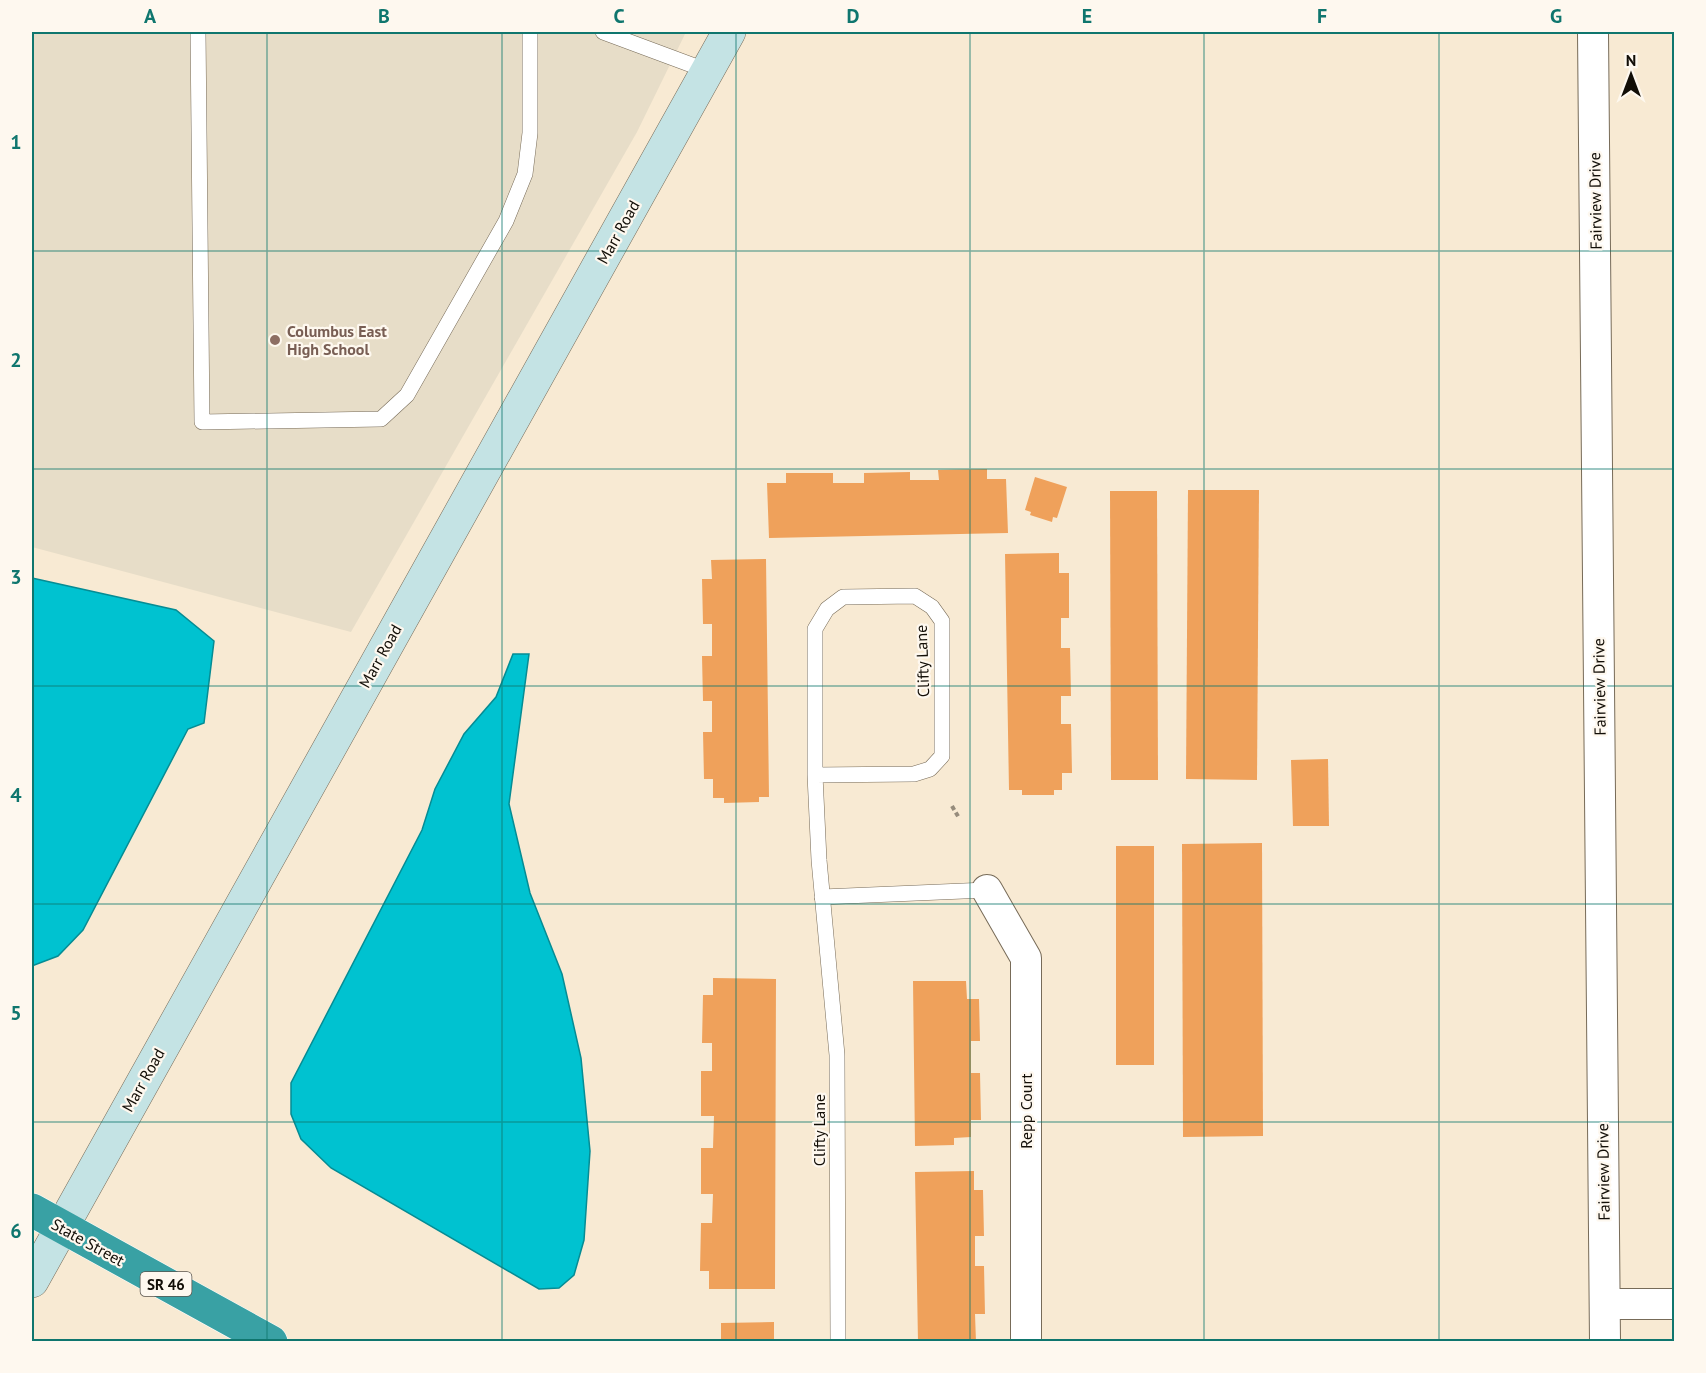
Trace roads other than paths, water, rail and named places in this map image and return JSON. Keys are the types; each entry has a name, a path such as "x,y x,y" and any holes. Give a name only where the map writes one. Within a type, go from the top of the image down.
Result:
{"highway":[{"name":"State Street","path":"32,1210 271,1341"}],"street":[{"name":"Marr Road","path":"32,1281 729,32"},
{"name":"Fairview Drive","path":"1593,32 1605,1341"},
{"name":"Repp Court","path":"987,890 1026,958 1026,1341"},
{"path":"1605,1304 1674,1304"}],"lane":[{"path":"198,32 202,422 381,419 407,395 506,221 525,174 530,133 530,32"},
{"path":"603,32 708,71"},
{"name":"Clifty Lane","path":"815,775 914,774 930,769 942,756 942,621 932,607 915,596 843,597 826,609 815,629 815,775 822,897 837,1055 838,1341"},
{"path":"822,897 987,890"}],"water":[{"path":"32,578 176,610 214,641 204,723 188,729 83,930 58,956 32,966"},
{"path":"513,654 529,654 509,804 530,893 562,974 581,1058 590,1151 584,1240 574,1275 559,1288 539,1289 331,1168 301,1139 291,1114 291,1083 422,830 435,789 464,734 496,697"}],"place":[{"name":"Columbus East High School","path":"275,340"}]}
